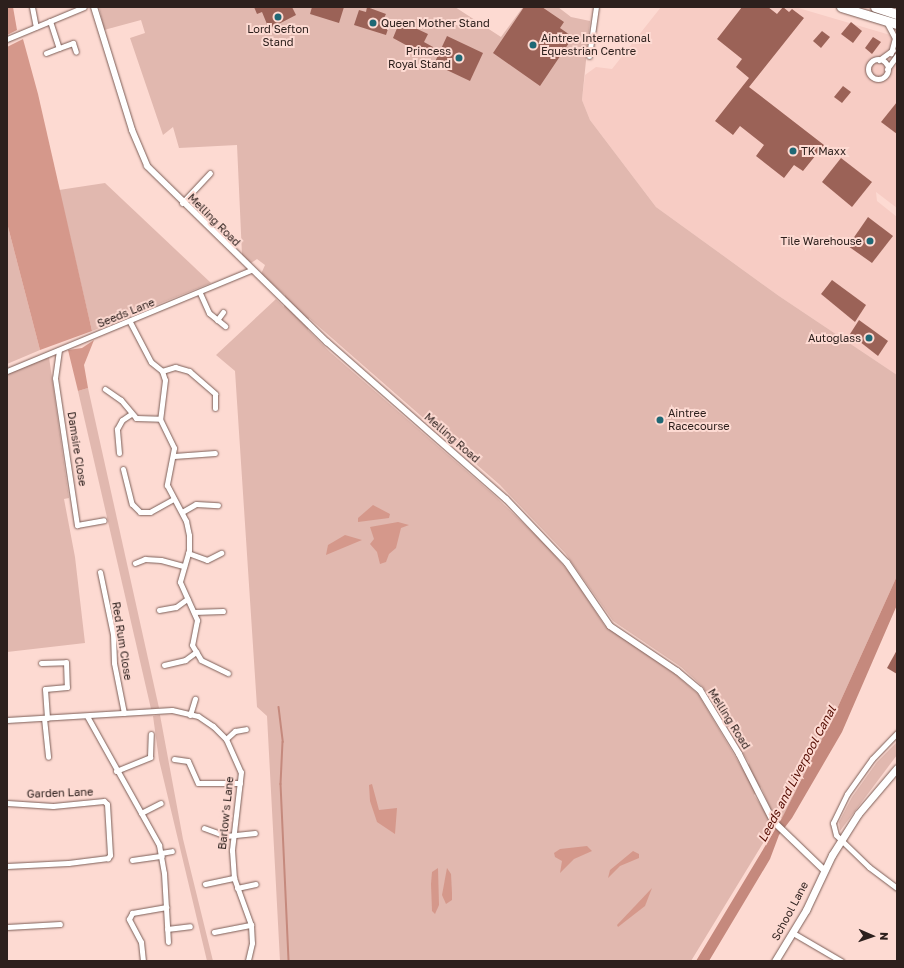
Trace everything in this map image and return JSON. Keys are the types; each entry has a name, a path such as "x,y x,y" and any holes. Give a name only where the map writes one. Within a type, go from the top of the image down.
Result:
{"highway":[{"path":"841,7 897,24"},
{"path":"875,7 897,14"}],"main road":[{"name":"School Lane","path":"775,961 793,933 824,870 858,814 897,768"}],"street":[{"path":"32,7 36,27"},
{"path":"7,39 84,7"},
{"name":"Melling Road","path":"94,7 142,158 182,203 347,361 506,499 567,563 610,626 677,670 700,690 739,754 760,799 775,823 824,870"},
{"path":"589,56 596,7"},
{"path":"883,20 895,36 891,53"},
{"path":"50,21 59,48"},
{"path":"46,53 73,43 76,52"},
{"path":"897,43 891,53 870,63 870,75 881,78 897,55"},
{"path":"879,60 887,69"},
{"path":"182,203 210,173"},
{"name":"Seeds Lane","path":"7,371 130,322 251,270"},
{"path":"200,293 209,313 225,326"},
{"path":"217,320 223,312"},
{"path":"130,322 151,362 162,371 164,389 160,420 174,456 168,476 173,499 182,512 189,535 188,553 180,582 197,620 192,645 202,660 228,673"},
{"name":"Damsire Close","path":"59,350 55,378 77,525 104,520"},
{"path":"162,371 175,367 189,371 215,394 215,408"},
{"path":"106,389 116,395 131,414 142,420 160,420"},
{"path":"118,453 117,429 122,420 131,414"},
{"path":"174,456 216,453"},
{"path":"123,470 135,508 140,512 150,512 173,499"},
{"path":"182,512 196,504 218,505"},
{"path":"188,553 207,560 221,553"},
{"path":"135,563 145,559 161,560 184,566"},
{"name":"Red Rum Close","path":"100,572 113,634 114,663 124,713"},
{"path":"159,610 176,607 187,600"},
{"path":"194,612 223,611"},
{"path":"164,664 185,660 196,652"},
{"path":"41,664 66,662 67,687 45,689 45,718 48,757"},
{"path":"190,715 195,699"},
{"name":"Barlow's Lane","path":"7,720 172,710 190,715 213,726 226,739 236,757 240,783 233,835 234,878 251,925 252,942 248,961"},
{"path":"87,716 116,771 141,813 161,854 168,942"},
{"path":"226,739 235,731 246,729"},
{"path":"116,771 150,757 153,752 151,734"},
{"path":"897,734 872,758 839,808 833,830 869,867 897,888"},
{"path":"174,759 188,761 198,783 240,783"},
{"name":"Garden Lane","path":"7,803 54,806 104,801 107,804 108,858 7,866"},
{"path":"141,813 161,802"},
{"path":"204,828 233,835 255,833"},
{"path":"132,860 172,851"},
{"path":"206,884 234,878"},
{"path":"237,888 256,884"},
{"path":"143,961 141,942 129,919 132,913 166,907"},
{"path":"7,927 60,924"},
{"path":"214,932 251,925"},
{"path":"167,929 190,926"},
{"path":"793,933 841,961"}],"shaded area":[{"path":"7,7 13,7 17,30 7,35"},
{"path":"99,7 455,7 501,37 523,7 558,7 571,17 590,21 582,100 590,120 656,207 779,296 897,375 897,576 836,711 782,819 771,810 761,787 754,795 774,825 691,961 280,961 267,716 257,707 235,371 216,355 276,299 284,307 285,295 261,274 265,265 257,259 251,263 242,255 237,145 179,148 173,127 163,135 130,38 145,33 141,20 104,30","holes":["309,318 500,485 565,553 613,621 681,667 703,687 749,763 745,773 698,694 675,674 605,626 570,573 545,544 494,495 330,352 308,330"]},
{"path":"661,7 795,7 897,37 897,208 876,192 877,201 897,217 897,375 779,296 656,207 590,120 582,100 585,75 596,67 612,69"},
{"path":"23,39 38,94 92,331 40,350 7,223 7,47"},
{"path":"105,183 211,283 92,331 59,190"},
{"path":"7,223 40,350 7,364"},
{"path":"94,340 84,365 88,388 78,391 68,350 82,348"},
{"path":"49,357 69,498 64,499 75,557 85,643 7,652 7,374"},
{"path":"88,388 159,708 151,709 78,391"},
{"path":"373,505 390,514 389,518 358,522 358,518"},
{"path":"398,522 409,525 401,528 396,548 389,554 386,562 380,564 377,552 370,544 374,539 370,527"},
{"path":"345,535 362,540 326,555 328,545"},
{"path":"897,576 897,605 842,732 792,818 779,835 770,859 709,961 696,961 782,818 836,711"},
{"path":"160,715 183,839 213,961 207,961 159,760 153,716"},
{"path":"897,742 897,755 840,831 839,822 852,797 877,762"},
{"path":"372,784 379,810 397,808 395,834 377,822 370,801 369,785"},
{"path":"587,846 592,851 574,859 560,873 562,861 555,857 554,853 560,849"},
{"path":"633,851 639,854 639,858 620,866 608,878 610,870"},
{"path":"438,868 439,905 435,914 432,911 431,884 432,872"},
{"path":"447,868 451,874 452,900 446,904 442,895"},
{"path":"652,888 645,906 618,927 617,925"}],"building":[{"name":"Lord Sefton Stand","path":"254,7 292,7 296,15 269,29 262,12 257,14"},
{"path":"312,7 344,7 339,23 310,14"},
{"name":"Queen Mother Stand","path":"367,7 386,14 384,18 391,20 386,35 354,25 359,10 366,12"},
{"name":"Aintree International Equestrian Centre","path":"524,7 542,7 564,22 560,28 573,37 540,86 493,53"},
{"path":"742,7 768,7 777,14 783,7 789,12 792,9 804,18 749,87 824,145 803,171 794,165 784,178 756,156 764,145 740,126 733,135 715,121 749,78 736,67 742,59 717,39"},
{"path":"400,21 428,34 424,42 433,47 428,57 393,38"},
{"path":"851,22 862,31 853,43 841,34"},
{"path":"822,31 830,37 821,48 813,41"},
{"name":"Princess Royal Stand","path":"447,36 483,53 470,81 434,64"},
{"path":"873,37 881,42 872,54 865,48"},
{"path":"843,86 851,92 842,103 834,97"},
{"path":"897,102 897,134 881,122"},
{"path":"841,158 872,182 852,207 822,182"},
{"name":"Tile Warehouse","path":"868,217 893,236 872,263 848,246"},
{"path":"832,280 866,305 855,322 821,294"},
{"name":"Autoglass","path":"859,320 888,341 878,356 850,334"},
{"path":"897,650 897,674 887,668"}],"waterway":[{"path":"279,707 283,742 281,784 289,961"}],"place":[{"name":"Lord Sefton Stand","path":"278,17"},
{"name":"Queen Mother Stand","path":"373,23"},
{"name":"Aintree International Equestrian Centre","path":"533,45"},
{"name":"Princess Royal Stand","path":"459,58"},
{"name":"TK Maxx","path":"793,151"},
{"name":"Tile Warehouse","path":"870,241"},
{"name":"Autoglass","path":"869,338"},
{"name":"Aintree Racecourse","path":"660,420"}],"water label":[{"name":"Leeds and Liverpool Canal","path":"797,774"}]}
